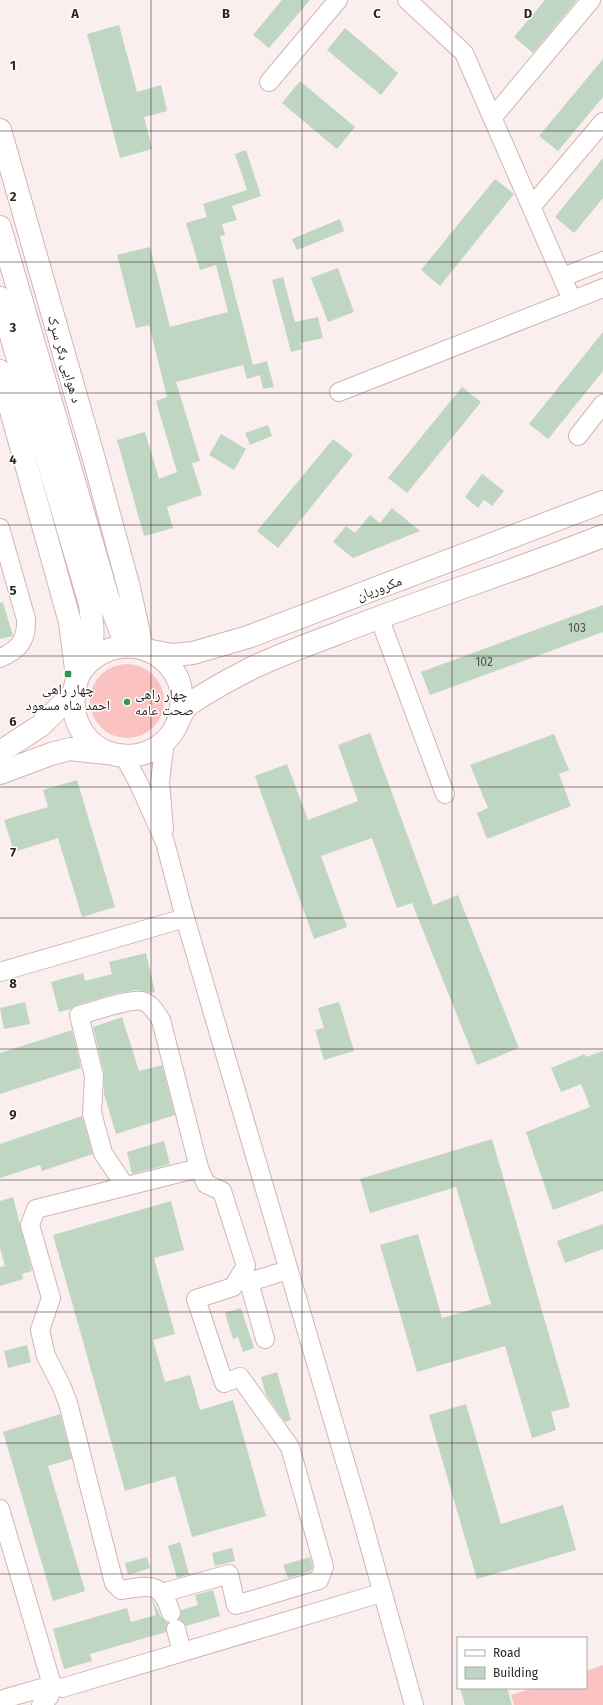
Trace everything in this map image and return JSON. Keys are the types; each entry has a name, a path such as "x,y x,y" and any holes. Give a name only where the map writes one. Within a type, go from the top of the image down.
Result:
{"main road":[{"name":"د هوایی ډګر سړک","path":"0,130 129,588 141,648"},
{"path":"0,227 108,598 120,632 141,648 167,662 178,678 182,697 180,716"},
{"path":"0,298 90,604 94,633 91,651 79,679 73,714 80,730 93,744 116,755"},
{"path":"0,371 70,622 79,679"},
{"name":"مکروریان","path":"141,648 172,655 193,653 248,637 603,502"},
{"path":"0,774 51,754 70,749 116,755 138,755 152,750 165,742 174,730 180,716 188,705 219,685 262,664 379,617 603,536"},
{"path":"0,752 40,726 99,654 115,647 141,648"}],"street":[{"path":"269,82 338,0"},
{"path":"408,0 464,53 572,300"},
{"path":"493,117 591,0"},
{"path":"532,206 603,122"},
{"path":"563,277 603,261"},
{"path":"339,392 603,288"},
{"path":"578,436 603,404"},
{"path":"0,528 26,619 26,631 22,642 12,653 0,658"},
{"path":"379,617 445,794"},
{"path":"164,842 160,782 165,742"},
{"path":"116,755 138,782 164,842 360,1512 381,1593 414,1705"},
{"path":"0,972 185,918"},
{"path":"125,1186 103,1153 92,1113 94,1076 79,1015 130,1002 142,1001 152,1006 161,1020 200,1168 206,1184 222,1191 246,1266 233,1287 196,1299 224,1383 240,1377 290,1447 324,1567 319,1580 236,1605 229,1574 162,1593"},
{"path":"182,1652 174,1621 162,1593 155,1587 146,1586 121,1590 114,1583 68,1403 61,1385 46,1356 40,1330 51,1298 30,1225 36,1209 200,1168"},
{"path":"265,1339 249,1282 288,1270"},
{"path":"0,1509 52,1685 49,1698 41,1705"},
{"path":"0,1700 52,1685 62,1688 381,1593"}],"shaded area":[{"path":"127,664 148,670 158,680 164,701 158,722 148,732 127,738 106,732 96,722 90,701 96,680 106,670"},
{"path":"603,1665 603,1705 514,1705 511,1695 530,1689 587,1689 587,1671"}],"building":[{"path":"282,0 310,0 269,48 253,35"},
{"path":"545,0 577,0 533,53 514,37"},
{"path":"119,25 137,92 161,85 167,111 144,117 152,149 120,158 87,34"},
{"path":"345,28 398,73 381,95 327,50"},
{"path":"603,59 603,97 558,151 539,136"},
{"path":"300,81 355,127 337,149 282,103"},
{"path":"246,150 261,196 232,206 237,220 222,224 225,235 220,236 253,365 267,361 274,387 263,389 260,375 247,379 243,365 176,382 200,461 192,463 202,495 167,507 173,528 144,536 117,440 145,432 159,479 177,472 156,401 167,397 149,325 136,328 117,255 150,247 170,327 228,312 216,265 200,270 186,223 207,217 203,204 247,190 235,154"},
{"path":"603,158 603,198 574,233 555,217"},
{"path":"495,179 514,194 440,286 421,270"},
{"path":"340,219 344,231 297,250 292,239"},
{"path":"338,268 354,312 328,322 311,278"},
{"path":"283,277 295,322 318,317 323,338 300,343 302,349 291,352 272,280"},
{"path":"603,332 603,371 548,439 529,424"},
{"path":"462,387 481,402 407,493 388,478"},
{"path":"268,425 272,436 250,445 245,433"},
{"path":"221,434 246,449 234,470 209,455"},
{"path":"333,439 353,455 278,548 257,531"},
{"path":"482,474 504,491 492,506 484,500 478,508 465,497"},
{"path":"392,508 420,531 353,558 333,542 346,526 355,533 370,515 380,523"},
{"path":"3,602 13,636 0,639 0,603"},
{"path":"603,605 603,632 430,695 421,672"},
{"path":"370,733 433,905 458,895 519,1048 477,1065 412,903 397,908 372,838 321,856 347,927 314,939 255,776 287,764 308,820 358,801 338,745"},
{"path":"554,734 569,770 559,774 571,806 487,839 477,813 488,808 470,765"},
{"path":"77,780 115,907 82,917 58,838 14,852 4,820 48,807 43,790"},
{"path":"146,953 155,992 150,993 136,990 119,993 76,1005 71,1009 59,1012 51,982 83,973 85,981 112,974 109,962"},
{"path":"25,1002 30,1024 4,1029 0,1008"},
{"path":"339,1002 354,1051 324,1060 315,1030 324,1028 318,1008"},
{"path":"122,1017 139,1071 162,1065 175,1115 116,1134 104,1094 104,1073 93,1027"},
{"path":"72,1030 81,1068 0,1094 0,1053"},
{"path":"603,1051 603,1191 553,1210 526,1132 590,1107 581,1084 561,1092 551,1068 585,1054 586,1057"},
{"path":"82,1116 93,1154 42,1171 40,1165 0,1178 0,1144"},
{"path":"492,1139 570,1407 551,1412 556,1430 532,1438 505,1346 417,1372 380,1245 418,1234 442,1318 491,1304 456,1187 370,1213 360,1179"},
{"path":"164,1141 170,1164 132,1174 127,1152"},
{"path":"13,1197 32,1271 22,1274 23,1279 0,1286 0,1267 5,1266 0,1248 0,1201"},
{"path":"171,1201 184,1250 154,1258 175,1334 153,1340 165,1382 190,1375 200,1410 233,1400 266,1516 192,1537 175,1476 125,1491 53,1235"},
{"path":"603,1224 603,1249 565,1263 557,1241"},
{"path":"241,1308 254,1348 243,1352 238,1337 233,1339 225,1313"},
{"path":"27,1345 31,1362 8,1368 4,1351"},
{"path":"277,1372 291,1420 285,1422 266,1395 261,1377"},
{"path":"466,1404 501,1524 563,1505 576,1550 477,1579 429,1415"},
{"path":"60,1414 72,1459 48,1466 85,1591 53,1601 3,1432"},
{"path":"180,1542 189,1574 177,1578 168,1546"},
{"path":"232,1548 235,1561 215,1566 212,1553"},
{"path":"147,1557 150,1568 128,1575 125,1563"},
{"path":"310,1557 313,1566 311,1571 288,1578 283,1565"},
{"path":"213,1590 220,1616 186,1626 179,1619 181,1610 198,1605 195,1595"},
{"path":"152,1599 161,1617 168,1623 166,1632 90,1654 92,1661 64,1669 53,1629 127,1608 131,1622 156,1615"},
{"path":"460,1689 507,1689 512,1705 465,1705"}],"place":[{"name":"چهار راهی احمد شاه مسعود","path":"68,674"},
{"name":"چهار راهی صحت عامه","path":"127,702"}]}
